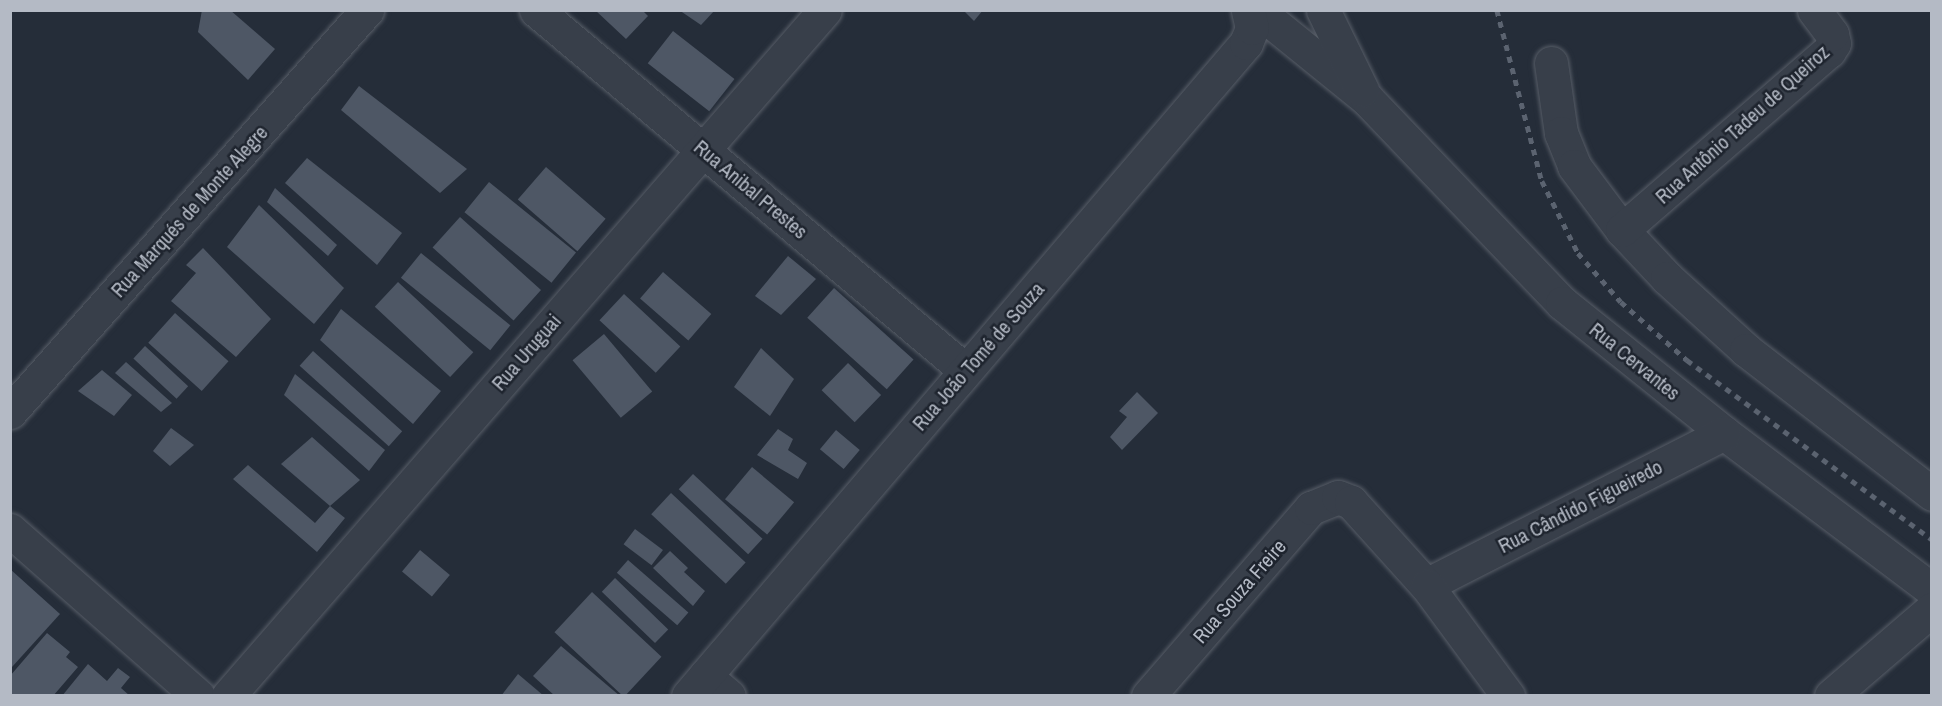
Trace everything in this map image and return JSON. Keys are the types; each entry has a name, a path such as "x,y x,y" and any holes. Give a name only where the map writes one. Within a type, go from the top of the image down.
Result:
{"street":[{"name":"Rua Marqués de Monte Alegre","path":"10,412 367,10"},
{"name":"Rua Uruguai","path":"228,696 825,10"},
{"name":"Rua João Tomé de Souza","path":"707,689 965,370 1246,43 1252,28 1248,10"},
{"path":"1257,10 1277,15 1294,10"},
{"name":"Rua Cervantes","path":"1257,10 1367,99 1562,303 1724,433 1932,590"},
{"name":"Rua Cervantes","path":"1323,10 1367,99"},
{"name":"Rua Antônio Tadeu de Queiroz","path":"1622,230 1829,51 1834,43 1832,34 1814,10"},
{"name":"Rua Anibal Prestes","path":"541,12 965,370"},
{"path":"1551,63 1561,132 1574,166 1622,230 1667,278 1746,351 1932,494"},
{"name":"Rua Cândido Figueiredo","path":"1436,580 1724,433"},
{"name":"Rua Souza Freire","path":"1148,696 1311,508 1338,497 1350,502 1427,586 1508,696"},
{"path":"10,530 198,696"},
{"path":"1831,696 1932,609"}],"building":[{"path":"202,10 230,10 275,49 248,80 198,32"},
{"path":"595,10 642,10 648,16 626,39"},
{"path":"679,10 715,10 701,25"},
{"path":"963,10 983,10 974,21"},
{"path":"673,31 734,79 709,111 648,63"},
{"path":"359,86 467,169 440,193 341,110"},
{"path":"307,158 402,233 377,265 285,183"},
{"path":"546,167 606,219 577,251 518,199"},
{"path":"489,182 576,252 551,283 464,212"},
{"path":"275,188 337,245 328,256 267,202"},
{"path":"259,205 344,288 314,324 227,247"},
{"path":"460,217 541,290 514,320 433,247"},
{"path":"203,248 271,319 236,357 171,301 196,273 186,265"},
{"path":"421,253 510,325 490,350 401,278"},
{"path":"788,256 816,279 781,315 755,296"},
{"path":"663,272 711,314 688,340 640,298"},
{"path":"398,282 473,352 450,377 375,307"},
{"path":"834,288 914,360 887,389 807,318"},
{"path":"624,294 680,347 656,373 599,320"},
{"path":"341,309 441,391 413,424 320,340"},
{"path":"175,313 229,361 202,391 148,343"},
{"path":"604,334 652,391 621,418 573,360"},
{"path":"145,346 188,386 177,399 133,358"},
{"path":"761,348 794,379 770,416 734,387"},
{"path":"313,351 402,431 389,446 300,366"},
{"path":"126,362 172,403 161,412 115,373"},
{"path":"848,363 881,395 855,422 822,390"},
{"path":"102,370 132,395 114,416 78,391"},
{"path":"295,374 385,450 369,471 284,395"},
{"path":"1137,392 1158,413 1122,450 1110,437 1127,417 1119,411"},
{"path":"171,428 194,445 170,466 153,451"},
{"path":"778,429 793,439 788,450 807,463 798,479 757,455"},
{"path":"836,430 860,450 844,469 820,449"},
{"path":"312,437 360,480 330,506 281,464"},
{"path":"248,465 315,523 330,506 345,518 317,552 233,479"},
{"path":"752,467 794,502 767,535 725,499"},
{"path":"693,474 762,539 748,554 679,489"},
{"path":"671,493 746,563 726,584 651,514"},
{"path":"635,529 663,550 652,565 624,544"},
{"path":"420,550 450,575 432,597 402,571"},
{"path":"670,551 688,568 684,572 705,591 693,606 653,568"},
{"path":"628,560 688,612 677,625 617,573"},
{"path":"10,569 60,614 12,667 10,665"},
{"path":"615,578 668,629 655,643 602,592"},
{"path":"592,592 661,657 623,696 554,632"},
{"path":"47,633 70,652 66,657 78,667 53,696 10,696 10,676"},
{"path":"561,646 620,696 555,696 533,676"},
{"path":"88,664 107,681 118,668 130,677 121,688 130,696 62,696"},
{"path":"518,674 544,696 501,696"}],"railway":[{"path":"1497,10 1542,181 1578,253 1621,302 1687,360 1932,539"}]}
